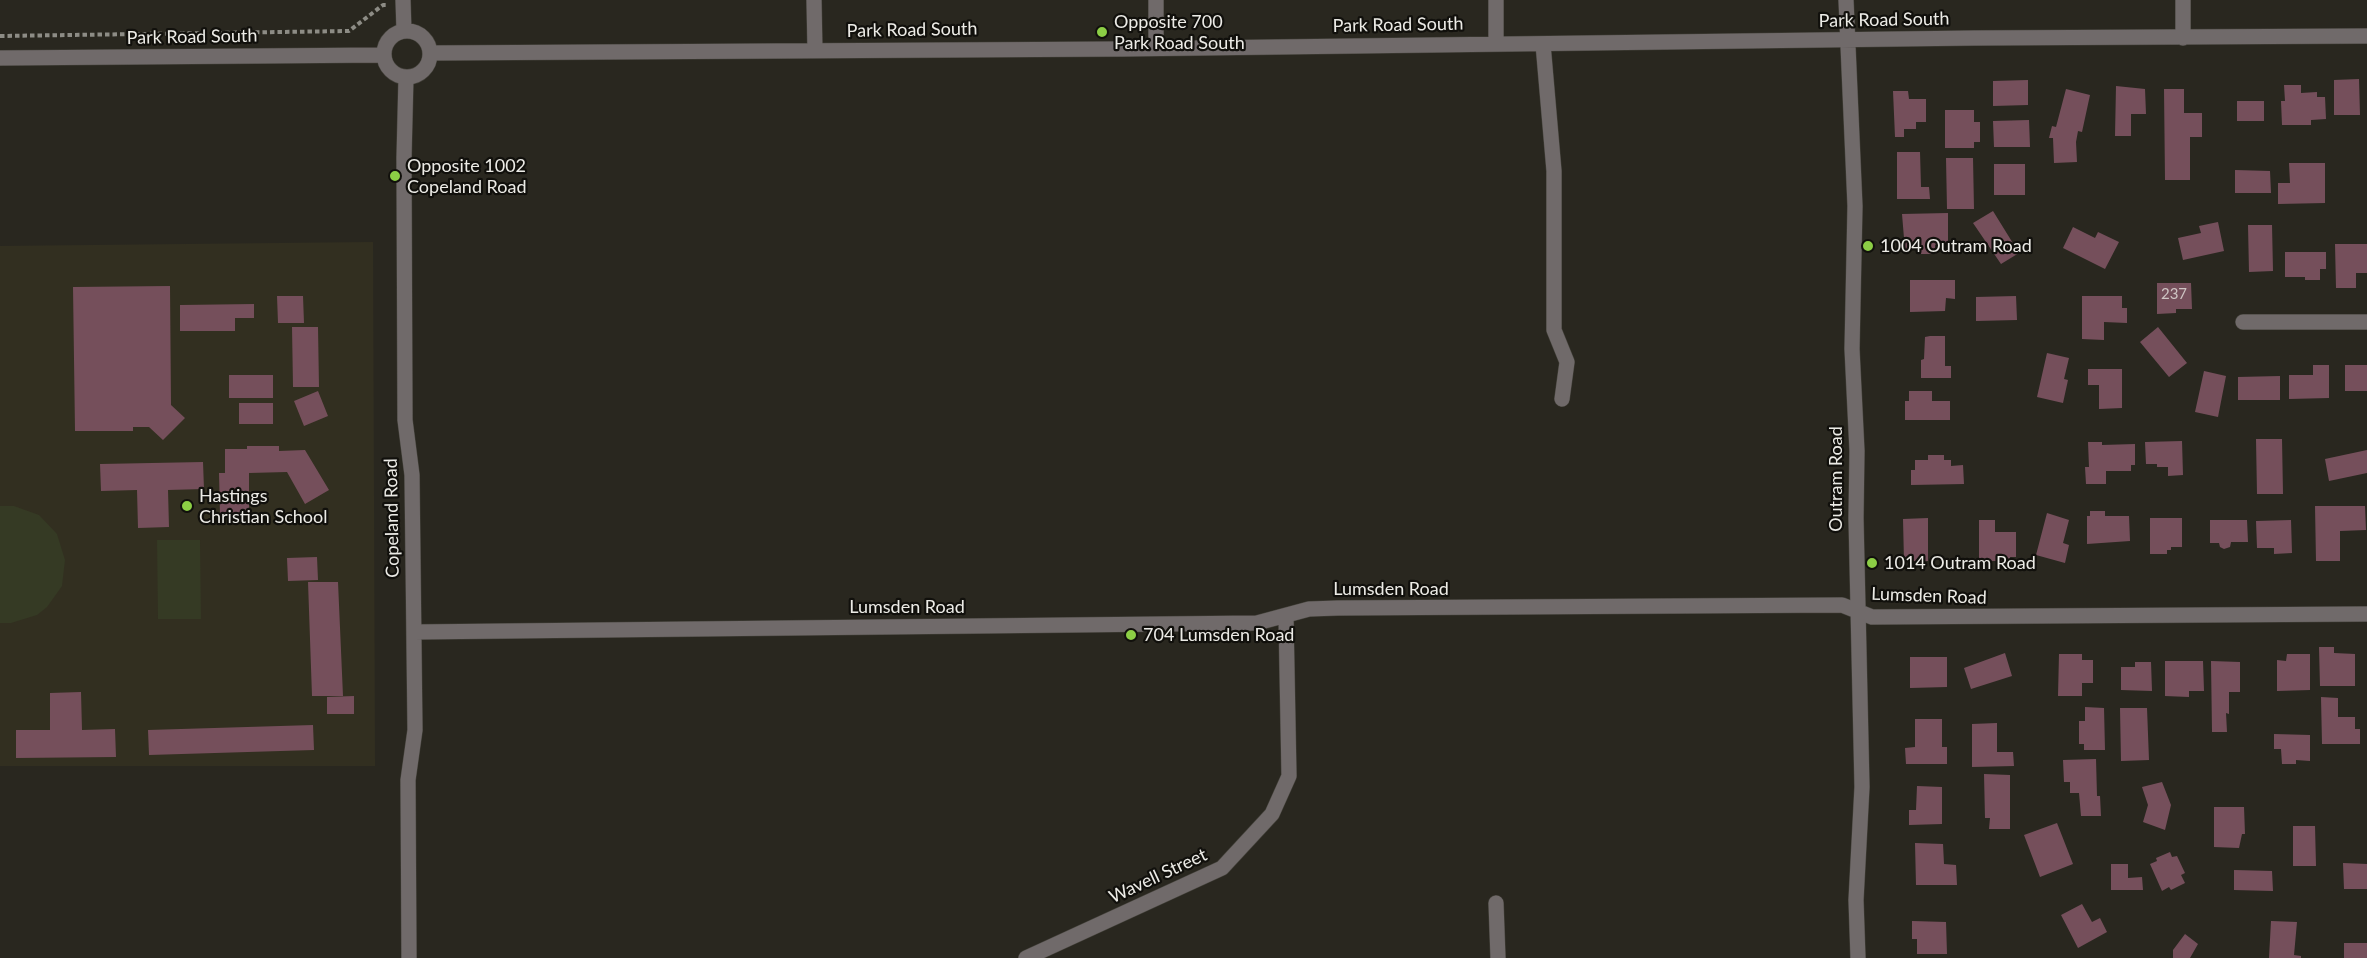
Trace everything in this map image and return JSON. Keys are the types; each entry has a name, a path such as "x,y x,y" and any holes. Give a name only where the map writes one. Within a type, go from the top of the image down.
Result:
{"street":[{"path":"814,0 815,51"},
{"path":"1156,0 1156,48"},
{"path":"1496,0 1496,44"},
{"name":"Outram Road","path":"1846,0 1855,206 1852,349 1857,451 1857,612 1862,787 1856,900 1857,958"},
{"path":"2183,0 2183,38"},
{"path":"403,4 404,31"},
{"path":"404,31 419,34 429,46 430,53 423,70 416,75 406,77 393,73 388,68 384,55 387,41 404,31"},
{"name":"Park Road South","path":"430,53 2367,36"},
{"path":"1543,44 1554,171 1554,330 1567,362 1562,399"},
{"name":"Park Road South","path":"0,58 384,55"},
{"name":"Copeland Road","path":"406,77 405,420 412,475 415,730 408,780 409,958"},
{"path":"2243,322 2367,322"},
{"name":"Lumsden Road","path":"414,632 1257,623 1310,609 1338,608 1842,605 1872,617 2367,614"},
{"name":"Wavell Street","path":"1026,958 1222,868 1272,814 1289,776 1286,617"},
{"path":"1496,903 1498,958"}],"path":[{"path":"0,36 349,31 383,5 403,4"}],"shaded area":[{"name":"Hastings Christian School","path":"373,242 375,766 0,766 0,246"}],"green space":[{"path":"0,506 14,506 39,515 57,534 65,560 62,586 47,607 37,615 11,623 0,623"},
{"path":"157,540 200,540 201,619 158,619"}],"building":[{"path":"2359,79 2360,115 2334,115 2334,80"},
{"path":"2028,80 2028,105 1993,106 1993,81"},
{"path":"2284,85 2301,85 2301,93 2317,92 2317,97 2325,97 2326,119 2311,120 2311,125 2282,125 2281,101 2285,101"},
{"path":"2116,86 2145,89 2146,114 2131,114 2131,136 2115,136"},
{"path":"2066,89 2090,95 2082,132 2078,131 2077,162 2054,163 2053,138 2049,138 2052,126 2056,127"},
{"path":"2164,89 2184,89 2184,113 2202,113 2202,137 2190,137 2190,180 2165,180"},
{"path":"1893,91 1908,91 1909,99 1926,99 1926,122 1916,122 1916,129 1904,129 1904,137 1895,137"},
{"path":"2237,101 2264,101 2264,121 2237,121"},
{"path":"1945,110 1974,110 1974,122 1980,122 1980,142 1974,142 1974,148 1945,148"},
{"path":"2029,120 2030,147 1994,147 1993,121"},
{"path":"1897,152 1920,152 1921,187 1929,187 1930,199 1897,199"},
{"path":"1946,158 1973,158 1974,209 1947,209"},
{"path":"2289,163 2325,163 2325,203 2278,204 2278,183 2290,183"},
{"path":"1994,164 2025,164 2025,195 1994,195"},
{"path":"2235,170 2270,171 2271,193 2235,193"},
{"path":"1993,211 2019,253 2001,264 1973,223"},
{"path":"1948,213 1948,245 1935,245 1936,254 1921,254 1921,250 1905,250 1902,214"},
{"path":"2218,222 2224,251 2183,260 2178,238 2201,233 2199,226"},
{"path":"2248,225 2272,225 2273,271 2249,272"},
{"path":"2073,227 2095,238 2098,232 2119,242 2105,269 2063,248"},
{"path":"2335,244 2367,244 2367,273 2356,273 2356,288 2336,288"},
{"path":"2285,252 2326,252 2326,269 2320,269 2320,280 2285,277"},
{"path":"1910,280 1955,280 1955,299 1946,298 1945,311 1910,312"},
{"path":"2157,283 2191,283 2192,309 2176,309 2176,313 2157,314"},
{"path":"170,286 171,405 185,418 163,440 149,427 133,427 133,431 75,431 73,287"},
{"path":"277,296 303,296 304,323 278,323"},
{"path":"2016,296 2017,320 1976,321 1976,297"},
{"path":"2082,296 2122,296 2122,308 2127,308 2127,323 2104,322 2104,340 2082,339"},
{"path":"254,304 254,318 235,318 235,331 180,331 180,305"},
{"path":"292,327 318,327 319,387 293,387"},
{"path":"2158,327 2187,363 2169,377 2140,342"},
{"path":"1945,336 1945,366 1951,366 1951,378 1921,378 1925,337"},
{"path":"2047,353 2069,358 2064,379 2068,380 2063,403 2037,397"},
{"path":"2313,365 2329,365 2329,398 2289,399 2289,375 2313,375"},
{"path":"2345,365 2367,365 2367,391 2345,391"},
{"path":"2088,369 2122,369 2122,408 2099,409 2099,385 2088,385"},
{"path":"2204,371 2226,376 2218,417 2195,412"},
{"path":"229,375 273,375 273,398 229,398"},
{"path":"2280,376 2280,400 2238,400 2238,377"},
{"path":"318,391 328,416 304,426 294,401"},
{"path":"1909,391 1932,391 1932,401 1950,401 1950,420 1905,420 1905,401 1909,401"},
{"path":"239,403 273,403 273,424 239,424"},
{"path":"2256,439 2282,439 2283,494 2257,494"},
{"path":"2182,441 2183,475 2168,476 2168,467 2146,464 2145,442"},
{"path":"2088,442 2102,442 2102,445 2135,444 2135,465 2131,465 2131,471 2106,471 2106,484 2086,484 2085,467 2089,467"},
{"path":"247,446 279,446 279,451 305,450 329,490 305,504 287,472 249,473 249,516 220,516 219,473 225,473 225,449 247,449"},
{"path":"2367,450 2367,473 2329,481 2325,459"},
{"path":"1928,455 1944,455 1944,460 1951,460 1951,466 1963,465 1964,484 1911,485 1911,470 1915,470 1915,460 1928,460"},
{"path":"203,462 204,489 168,490 169,527 138,528 137,490 101,491 100,464"},
{"path":"2315,506 2365,506 2366,530 2340,531 2340,561 2316,561"},
{"path":"2090,511 2105,511 2105,516 2129,516 2130,541 2087,544 2087,516 2090,516"},
{"path":"2047,513 2069,520 2063,543 2069,545 2065,563 2036,555"},
{"path":"1928,518 1928,561 1904,561 1903,519"},
{"path":"2150,518 2182,518 2182,547 2171,547 2171,550 2167,550 2167,554 2150,554"},
{"path":"1979,520 1995,520 1995,532 2016,532 2016,557 2010,557 2010,561 1979,561"},
{"path":"2210,520 2247,520 2248,542 2231,542 2230,547 2224,549 2219,543 2210,543"},
{"path":"2291,520 2292,553 2274,554 2274,548 2257,548 2256,521"},
{"path":"317,557 318,580 288,581 287,558"},
{"path":"308,582 338,582 343,696 312,696"},
{"path":"2319,647 2334,647 2334,653 2355,654 2355,686 2320,686"},
{"path":"2005,653 2012,676 1971,689 1964,668"},
{"path":"2059,654 2082,654 2082,660 2093,660 2093,683 2082,683 2082,696 2058,696"},
{"path":"2287,654 2310,654 2310,690 2277,691 2277,660 2286,661"},
{"path":"1910,657 1947,657 1947,687 1910,688"},
{"path":"2165,661 2203,661 2204,691 2189,691 2189,697 2165,696"},
{"path":"2211,661 2240,662 2240,692 2229,692 2229,714 2226,713 2227,732 2212,732"},
{"path":"2135,662 2151,662 2152,691 2121,690 2121,667 2135,667"},
{"path":"81,692 82,730 115,729 116,757 16,758 16,730 50,730 50,693"},
{"path":"354,696 354,714 327,714 327,697"},
{"path":"2321,697 2338,698 2338,717 2355,717 2355,729 2360,729 2360,744 2322,744"},
{"path":"2085,707 2104,708 2105,750 2084,750 2084,744 2079,744 2079,721 2085,721"},
{"path":"2120,708 2147,708 2149,760 2121,761"},
{"path":"1915,719 1942,719 1942,747 1947,747 1947,764 1906,764 1905,748 1915,747"},
{"path":"1997,723 1997,752 2013,752 2014,766 1972,767 1972,724"},
{"path":"313,725 314,750 149,755 148,730"},
{"path":"2274,734 2310,735 2310,761 2296,760 2296,764 2282,764 2281,749 2274,749"},
{"path":"2096,759 2097,796 2100,796 2101,816 2081,816 2079,793 2070,793 2070,782 2064,782 2063,760"},
{"path":"1984,774 2010,775 2010,829 1989,829 1990,818 1985,818"},
{"path":"2162,782 2171,805 2165,830 2143,822 2148,805 2142,787"},
{"path":"1917,786 1942,787 1942,824 1909,825 1909,810 1916,810"},
{"path":"2214,807 2244,807 2245,834 2242,834 2239,848 2214,847"},
{"path":"2057,823 2073,864 2040,877 2024,835"},
{"path":"2293,826 2315,826 2316,866 2293,866"},
{"path":"1915,843 1943,844 1944,864 1956,865 1957,885 1916,885"},
{"path":"2170,852 2172,857 2177,856 2185,873 2181,875 2185,883 2171,890 2169,887 2162,891 2150,864 2157,861 2156,858"},
{"path":"2343,863 2367,864 2367,889 2344,889"},
{"path":"2111,864 2128,864 2128,878 2142,877 2143,890 2111,890"},
{"path":"2234,870 2272,871 2273,891 2234,890"},
{"path":"2082,904 2092,922 2100,918 2107,932 2078,948 2061,915"},
{"path":"1912,921 1946,922 1947,954 1917,954 1917,939 1912,939"},
{"path":"2271,921 2297,922 2294,955 2301,956 2301,958 2269,958"},
{"path":"2185,934 2198,944 2190,958 2173,958 2173,950"},
{"path":"2344,943 2367,943 2367,958 2344,958"}],"place":[{"name":"Opposite 700 Park Road South","path":"1102,32"},
{"name":"Opposite 1002 Copeland Road","path":"395,176"},
{"name":"1004 Outram Road","path":"1868,246"},
{"name":"Hastings Christian School","path":"187,506"},
{"name":"1014 Outram Road","path":"1872,563"},
{"name":"704 Lumsden Road","path":"1131,635"}]}
